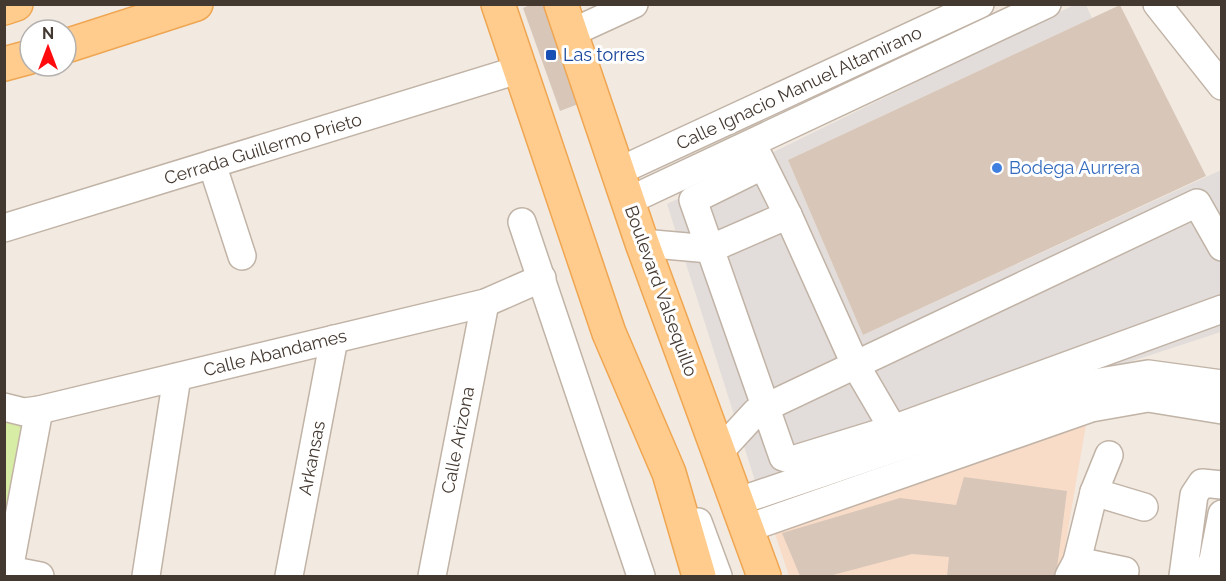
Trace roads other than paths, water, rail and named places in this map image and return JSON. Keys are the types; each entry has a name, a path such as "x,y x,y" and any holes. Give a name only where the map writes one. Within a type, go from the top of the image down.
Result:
{"main road":[{"path":"4,8 16,4"},
{"path":"78,42 196,4"},
{"path":"498,4 609,333 669,473 699,576"},
{"name":"Boulevard Valsequillo","path":"567,18 642,243 765,576"}],"street":[{"path":"512,4 552,115 601,269 718,576"},
{"path":"550,4 563,33 644,286 723,486 754,576"},
{"path":"567,18 634,4"},
{"name":"Calle Ignacio Manuel Altamirano","path":"623,186 745,113 980,4"},
{"path":"623,186 753,142 1047,4"},
{"path":"1157,4 1221,86"},
{"name":"Cerrada Guillermo Prieto","path":"4,228 521,69"},
{"path":"745,113 762,166 788,215 855,364 893,429"},
{"path":"212,164 242,256"},
{"path":"762,166 693,200 783,457 792,460 893,429 1221,309"},
{"path":"720,451 756,412 1022,288 1197,203 1221,246"},
{"path":"642,243 710,249 788,215"},
{"path":"522,222 641,576"},
{"name":"Calle Abandames","path":"4,407 24,412 39,410 484,303 542,279"},
{"name":"Calle Arizona","path":"432,576 484,303"},
{"name":"Arkansas","path":"289,576 334,339"},
{"path":"146,576 177,376"},
{"path":"743,514 845,494 942,446 1082,385 1221,384"},
{"path":"1148,386 1221,410"},
{"path":"39,410 7,570 40,576"},
{"path":"743,514 837,468 942,446"},
{"path":"1109,455 1094,492 1073,569 1125,571"},
{"path":"837,468 845,494"},
{"path":"1183,576 1194,495 1202,483 1221,485"},
{"path":"1094,492 1144,507"},
{"path":"1206,576 1213,560 1221,514"}],"place":[{"name":"Las torres","path":"551,55"},
{"name":"Bodega Aurrera","path":"997,168"}]}
